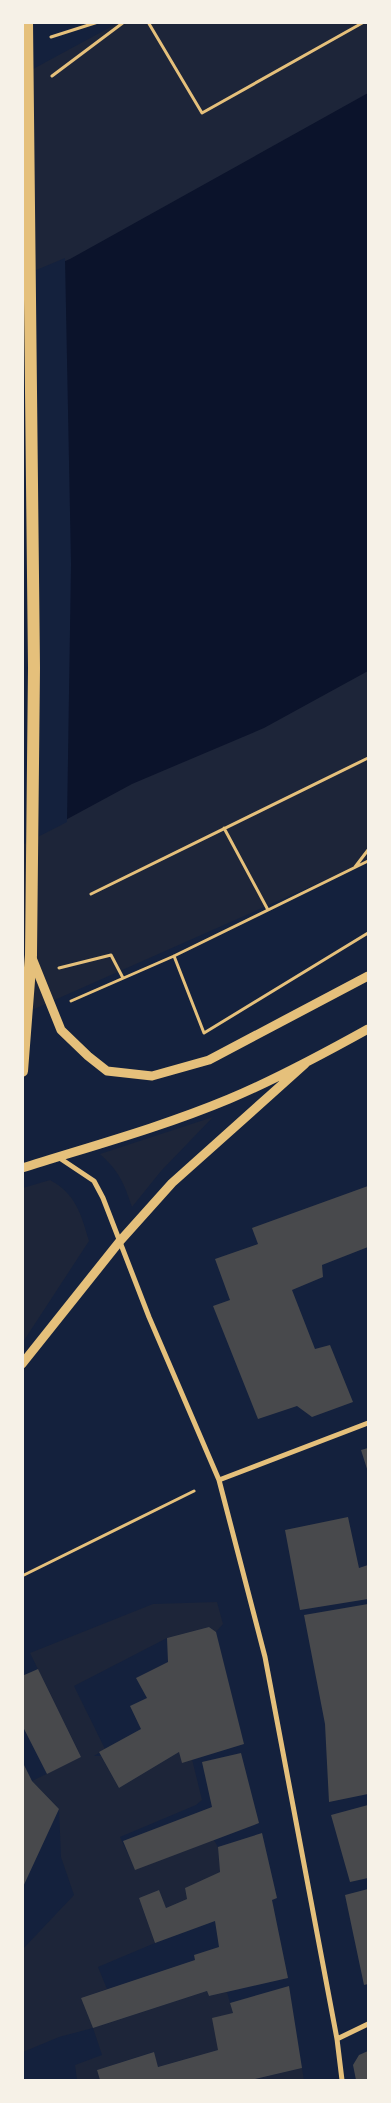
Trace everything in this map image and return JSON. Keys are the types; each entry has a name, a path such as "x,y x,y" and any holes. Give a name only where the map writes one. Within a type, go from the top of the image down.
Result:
{"main road":[{"path":"22,1071 31,955 34,668 27,22"}],"street":[{"path":"31,955 61,1030 107,1071 152,1076 209,1060 368,976"},
{"path":"22,1168 137,1134 220,1103 305,1064 368,1029"},
{"path":"22,1364 120,1241 172,1183 305,1064"},
{"path":"58,1157 94,1181 103,1198 149,1316 218,1480 265,1657 337,2039 342,2080"},
{"path":"218,1480 368,1423"},
{"path":"337,2039 368,2024"}],"path":[{"path":"28,44 98,22"},
{"path":"44,81 124,22"},
{"path":"148,22 202,113 364,22"},
{"path":"91,894 368,758"},
{"path":"224,828 268,910"},
{"path":"355,868 368,850"},
{"path":"68,1003 174,956 368,861"},
{"path":"174,956 204,1033 368,933"},
{"path":"54,970 111,955 123,978"},
{"path":"22,1576 194,1491"}],"shaded area":[{"path":"118,23 368,23 368,861 23,1014 22,75"},
{"path":"368,93 368,671 264,728 132,784 23,843 23,279 70,259"},
{"path":"213,1117 161,1171 132,1207 120,1178 112,1166 100,1154"},
{"path":"50,1180 72,1198 80,1214 89,1241 23,1342 23,1188"},
{"path":"217,1602 223,1624 216,1632 209,1627 167,1638 74,1686 105,1749 94,1756 101,1756 119,1788 179,1752 192,1759 202,1800 196,1805 120,1837 135,1869 214,1840 218,1847 220,1872 185,1888 187,1899 166,1908 159,1890 139,1898 155,1943 98,1967 107,1989 81,1998 93,2028 59,2037 23,2052 22,1950 74,1895 61,1857 59,1809 32,1781 81,1757 30,1653 153,1604"},
{"path":"207,1991 209,1996 227,1992 233,2013 218,2050 158,2067 153,2052 97,2070 100,2080 77,2080 75,2065 102,2055 93,2028"},
{"path":"302,2068 304,2080 251,2080"}],"pier":[{"path":"65,258 71,564 67,822 22,845 22,276"}],"building":[{"path":"368,1186 368,1247 322,1265 323,1277 292,1290 315,1349 330,1345 353,1402 312,1417 297,1406 258,1419 213,1306 230,1300 215,1259 258,1244 252,1228"},
{"path":"368,1448 368,1472 361,1450"},
{"path":"348,1517 359,1568 368,1565 368,1599 300,1610 285,1530"},
{"path":"368,1604 368,1794 329,1802 325,1724 304,1615"},
{"path":"209,1627 216,1632 244,1744 182,1763 179,1752 119,1788 99,1752 141,1729 130,1706 147,1698 136,1678 168,1662 167,1638"},
{"path":"38,1669 81,1757 47,1774 22,1725 22,1676"},
{"path":"241,1753 259,1823 135,1870 123,1841 212,1807 202,1762"},
{"path":"22,1761 32,1781 59,1809 22,1889"},
{"path":"368,1805 368,1878 350,1882 331,1815"},
{"path":"262,1833 277,1898 272,1900 288,1978 209,1996 207,1991 93,2028 81,1998 195,1960 194,1955 219,1947 215,1921 155,1943 139,1898 159,1890 166,1908 187,1899 185,1888 220,1872 218,1847"},
{"path":"368,1889 368,1984 364,1985 345,1895"},
{"path":"289,1986 302,2068 251,2080 100,2080 97,2070 154,2052 158,2067 218,2050 212,2018 233,2013 230,2003"},
{"path":"368,2051 368,2080 356,2080 353,2065 359,2055"}]}
